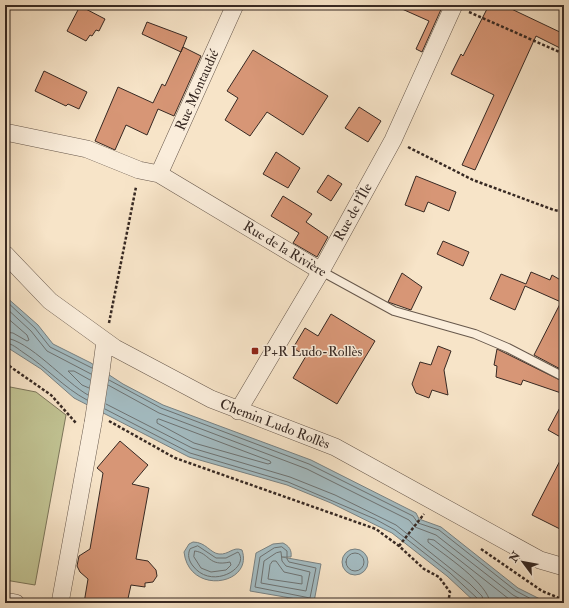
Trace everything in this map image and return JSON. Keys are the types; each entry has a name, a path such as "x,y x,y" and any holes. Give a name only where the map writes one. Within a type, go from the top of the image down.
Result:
{"street":[{"name":"Rue Montaudié","path":"159,174 236,5"},
{"name":"Rue de l'Île","path":"238,411 320,271 393,140 454,5"},
{"name":"Rue de la Rivière","path":"5,132 87,149 139,170 159,174 320,271"},
{"name":"Chemin Ludo Rollès","path":"5,254 50,301 104,349 115,348 211,399 238,411 335,447 540,560 564,566"},
{"path":"60,603 104,349"},
{"path":"5,601 16,603"}],"lane":[{"name":"Rue de la Rivière","path":"320,271 394,311 475,334 508,348 564,377"}],"path":[{"path":"454,5 564,54"},
{"path":"393,140 473,180 554,210 564,212"},
{"path":"104,349 117,289 139,170"},
{"path":"5,363 50,396 75,423 91,424 175,458 376,529 399,546 424,569 439,577 450,592 448,603"},
{"path":"75,423 91,424"},
{"path":"399,546 423,516"}],"green space":[{"path":"5,386 36,392 66,415 35,585 5,580"}],"water":[{"path":"5,296 38,325 53,344 91,363 123,384 163,405 311,460 416,513 419,519 441,527 518,588 548,603 476,603 447,576 392,533 331,503 287,485 189,457 74,398 41,369 5,346"},
{"path":"197,542 219,554 236,549 242,550 243,562 239,571 230,578 219,581 208,580 197,575 188,566 184,552 189,544"},
{"path":"283,543 290,548 291,557 282,557 321,564 314,602 250,591 256,553 273,544"},
{"path":"355,549 364,553 368,562 364,571 355,575 346,571 342,562 346,553"}],"building":[{"path":"393,5 443,5 422,52 416,49 429,21"},
{"path":"489,5 503,5 564,34 564,50 536,36 475,170 462,165 494,95 451,74 461,54 463,56"},
{"path":"80,6 105,19 99,31 96,30 86,41 67,31"},
{"path":"147,22 187,37 181,52 142,34"},
{"path":"183,47 201,56 174,116 158,109 147,135 126,125 115,150 95,141 118,87 153,103 162,84 165,86"},
{"path":"253,50 328,96 303,135 267,112 250,136 225,120 238,98 227,91"},
{"path":"44,71 87,92 79,109 68,104 66,106 35,91"},
{"path":"359,107 381,121 368,142 345,128"},
{"path":"276,152 300,168 288,188 263,174"},
{"path":"328,175 342,184 331,201 317,192"},
{"path":"416,176 456,192 449,211 428,202 424,212 405,205"},
{"path":"283,196 312,214 306,222 328,237 317,257 293,243 299,233 271,216"},
{"path":"443,241 469,252 463,266 437,254"},
{"path":"531,272 550,280 552,275 564,282 564,371 534,355 561,302 525,286 515,310 490,299 501,274 526,284"},
{"path":"402,273 422,287 411,310 388,302"},
{"path":"331,314 375,341 337,404 293,378 306,356 293,348 305,328 318,336"},
{"path":"438,346 451,351 444,370 448,395 432,390 429,398 416,393 412,384 420,362 431,365"},
{"path":"497,349 564,382 564,394 523,380 521,385 496,377 497,366 494,365"},
{"path":"564,400 564,439 548,430"},
{"path":"120,441 148,465 132,484 149,488 136,559 148,561 156,570 157,576 153,582 145,583 145,587 131,585 127,603 84,603 88,579 80,572 77,566 79,556 90,549 103,473 97,468"},
{"path":"564,453 564,531 532,515"}],"place":[{"name":"P+R Ludo-Rollès","path":"255,351"}]}
